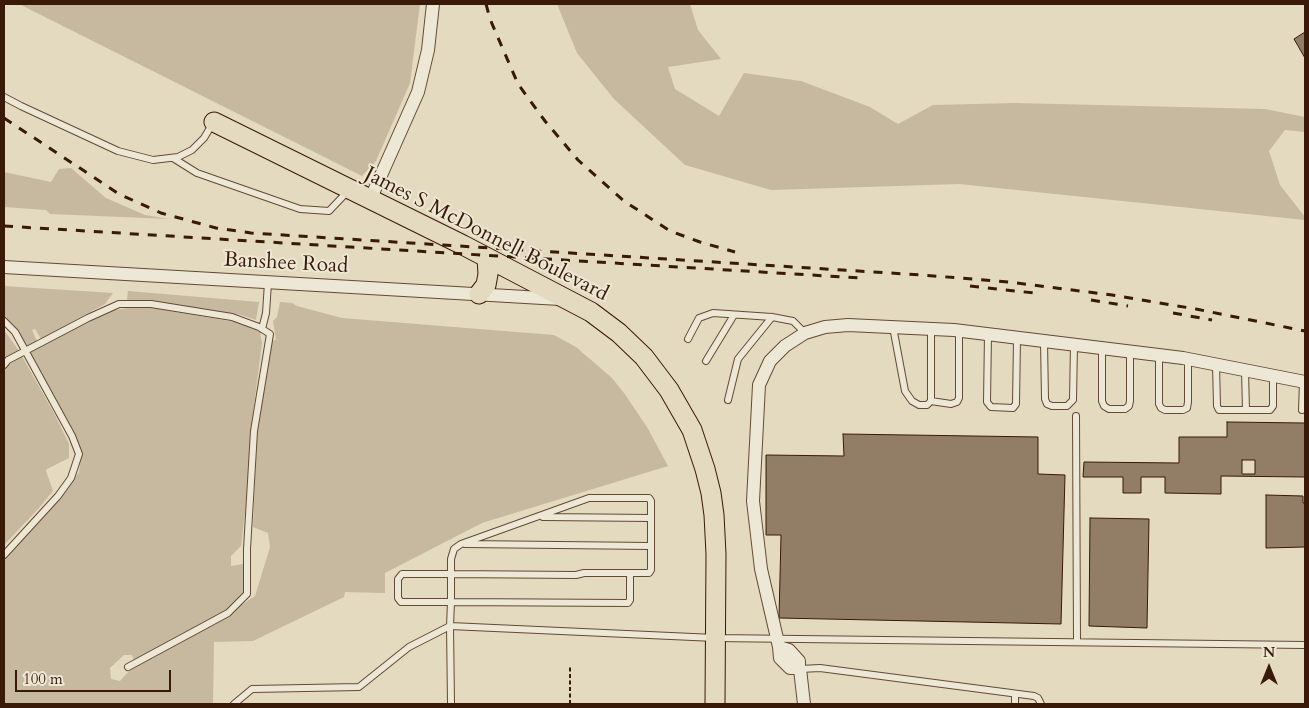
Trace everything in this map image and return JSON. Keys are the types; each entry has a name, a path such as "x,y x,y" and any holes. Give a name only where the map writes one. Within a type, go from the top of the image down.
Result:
{"main road":[{"name":"James S McDonnell Boulevard","path":"214,122 591,312 644,357 669,390 692,430 705,469 714,515 716,554 715,704"},
{"path":"479,294 486,285 488,274 487,258"}],"street":[{"path":"370,200 418,92 428,50 433,4"},
{"name":"Banshee Road","path":"4,267 566,300"},
{"path":"804,704 799,668 790,668 780,658 761,569 753,501 759,385 770,361 785,346 805,333 825,327 848,325 959,331 1188,358 1304,382"}],"lane":[{"path":"4,96 118,152 153,160 172,158 192,150 204,138 214,122"},
{"path":"172,158 197,173 300,209 329,211 349,189"},
{"path":"262,329 266,313 268,283"},
{"path":"4,365 8,360 119,304 151,304 232,317 270,334 254,431 247,550 247,594 228,613 128,667"},
{"path":"688,339 698,318 713,313 772,317 793,321 805,333"},
{"path":"706,361 734,314"},
{"path":"728,400 738,359 772,317"},
{"path":"4,321 15,332 26,351 72,436 79,454 71,478 58,496 4,555"},
{"path":"894,327 905,391 912,401 919,405 927,405 931,401 931,329"},
{"path":"931,401 951,404 957,402 959,398 959,331"},
{"path":"988,334 987,402 991,407 1013,408 1016,404 1017,338"},
{"path":"1044,341 1045,398 1047,404 1052,406 1067,406 1073,400 1074,344"},
{"path":"1102,348 1102,402 1109,409 1125,409 1129,406 1130,351"},
{"path":"1159,355 1159,404 1165,410 1183,410 1187,408 1188,358"},
{"path":"1216,364 1217,406 1219,410 1270,410 1273,406 1273,376"},
{"path":"1245,370 1246,410"},
{"path":"1302,410 1304,382"},
{"path":"1076,416 1077,642"},
{"path":"450,704 450,626 451,602 451,574 451,559 454,549 461,544 589,498 649,498 652,501 651,570 649,573 584,573 576,575 451,574 402,574 398,579 398,598 402,602 451,602 628,603 630,600 630,574"},
{"path":"537,517 652,518"},
{"path":"461,544 651,546"},
{"path":"234,704 252,689 359,687 408,647 450,626 716,638 778,643 1077,642 1305,645"},
{"path":"799,668 820,668 1034,696 1038,698 1041,704"},
{"path":"1015,694 1015,704"}],"path":[{"path":"570,666 570,704"}],"shaded area":[{"path":"19,4 420,4 410,83 376,161 362,176"},
{"path":"557,4 690,4 698,30 721,59 668,67 675,89 719,116 744,73 801,81 870,107 898,124 933,105 1015,103 1265,109 1305,117 1305,132 1285,130 1269,151 1280,185 1305,217 1305,220 959,184 771,190 685,165 614,99 577,53"},
{"path":"71,168 106,198 145,215 169,219 50,214 46,210 4,207 4,172 51,182 59,169"},
{"path":"4,286 113,293 105,304 41,339 35,329 32,330 37,341 25,348 4,318"},
{"path":"128,291 259,302 256,320 241,315 171,304 127,300"},
{"path":"280,302 292,303 342,318 554,335 576,347 612,378 647,427 668,466 482,523 385,573 385,593 345,592 344,597 253,641 214,642 213,704 4,704 4,556 66,491 79,472 81,456 75,435 28,353 95,317 111,311 132,307 152,308 235,322 252,326 260,333 262,343 251,429 247,496 241,546 231,556 231,566 243,564 244,593 225,611 134,660 132,655 124,655 110,668 111,679 120,681 129,671 205,628 255,596 270,547 268,533 253,527 257,431 271,341 276,340 273,321 277,317"},
{"path":"4,330 19,351 4,360"},
{"path":"22,356 69,444 69,458 47,469 53,491 4,545 4,368"}],"building":[{"path":"1305,32 1305,58 1294,39"},
{"path":"1227,422 1305,423 1305,477 1221,476 1221,494 1165,493 1165,477 1141,477 1141,493 1123,493 1123,477 1083,477 1084,462 1179,463 1179,437 1227,437"},
{"path":"843,434 1038,437 1038,474 1065,475 1061,624 779,618 781,535 766,535 766,455 844,456"},
{"path":"1242,460 1255,460 1255,474 1242,474"},
{"path":"1266,495 1303,496 1303,503 1305,503 1305,547 1266,548"},
{"path":"1090,518 1149,519 1147,628 1089,626"}],"railway":[{"path":"486,4 490,19 518,84 545,121 578,160 624,201 670,231 735,252"},
{"path":"4,118 119,194 161,213 216,228 251,233 1009,282 1112,295 1196,309 1305,331"},
{"path":"4,226 860,278"},
{"path":"970,286 1034,293"},
{"path":"1091,300 1128,306"},
{"path":"1173,313 1212,320"}]}
